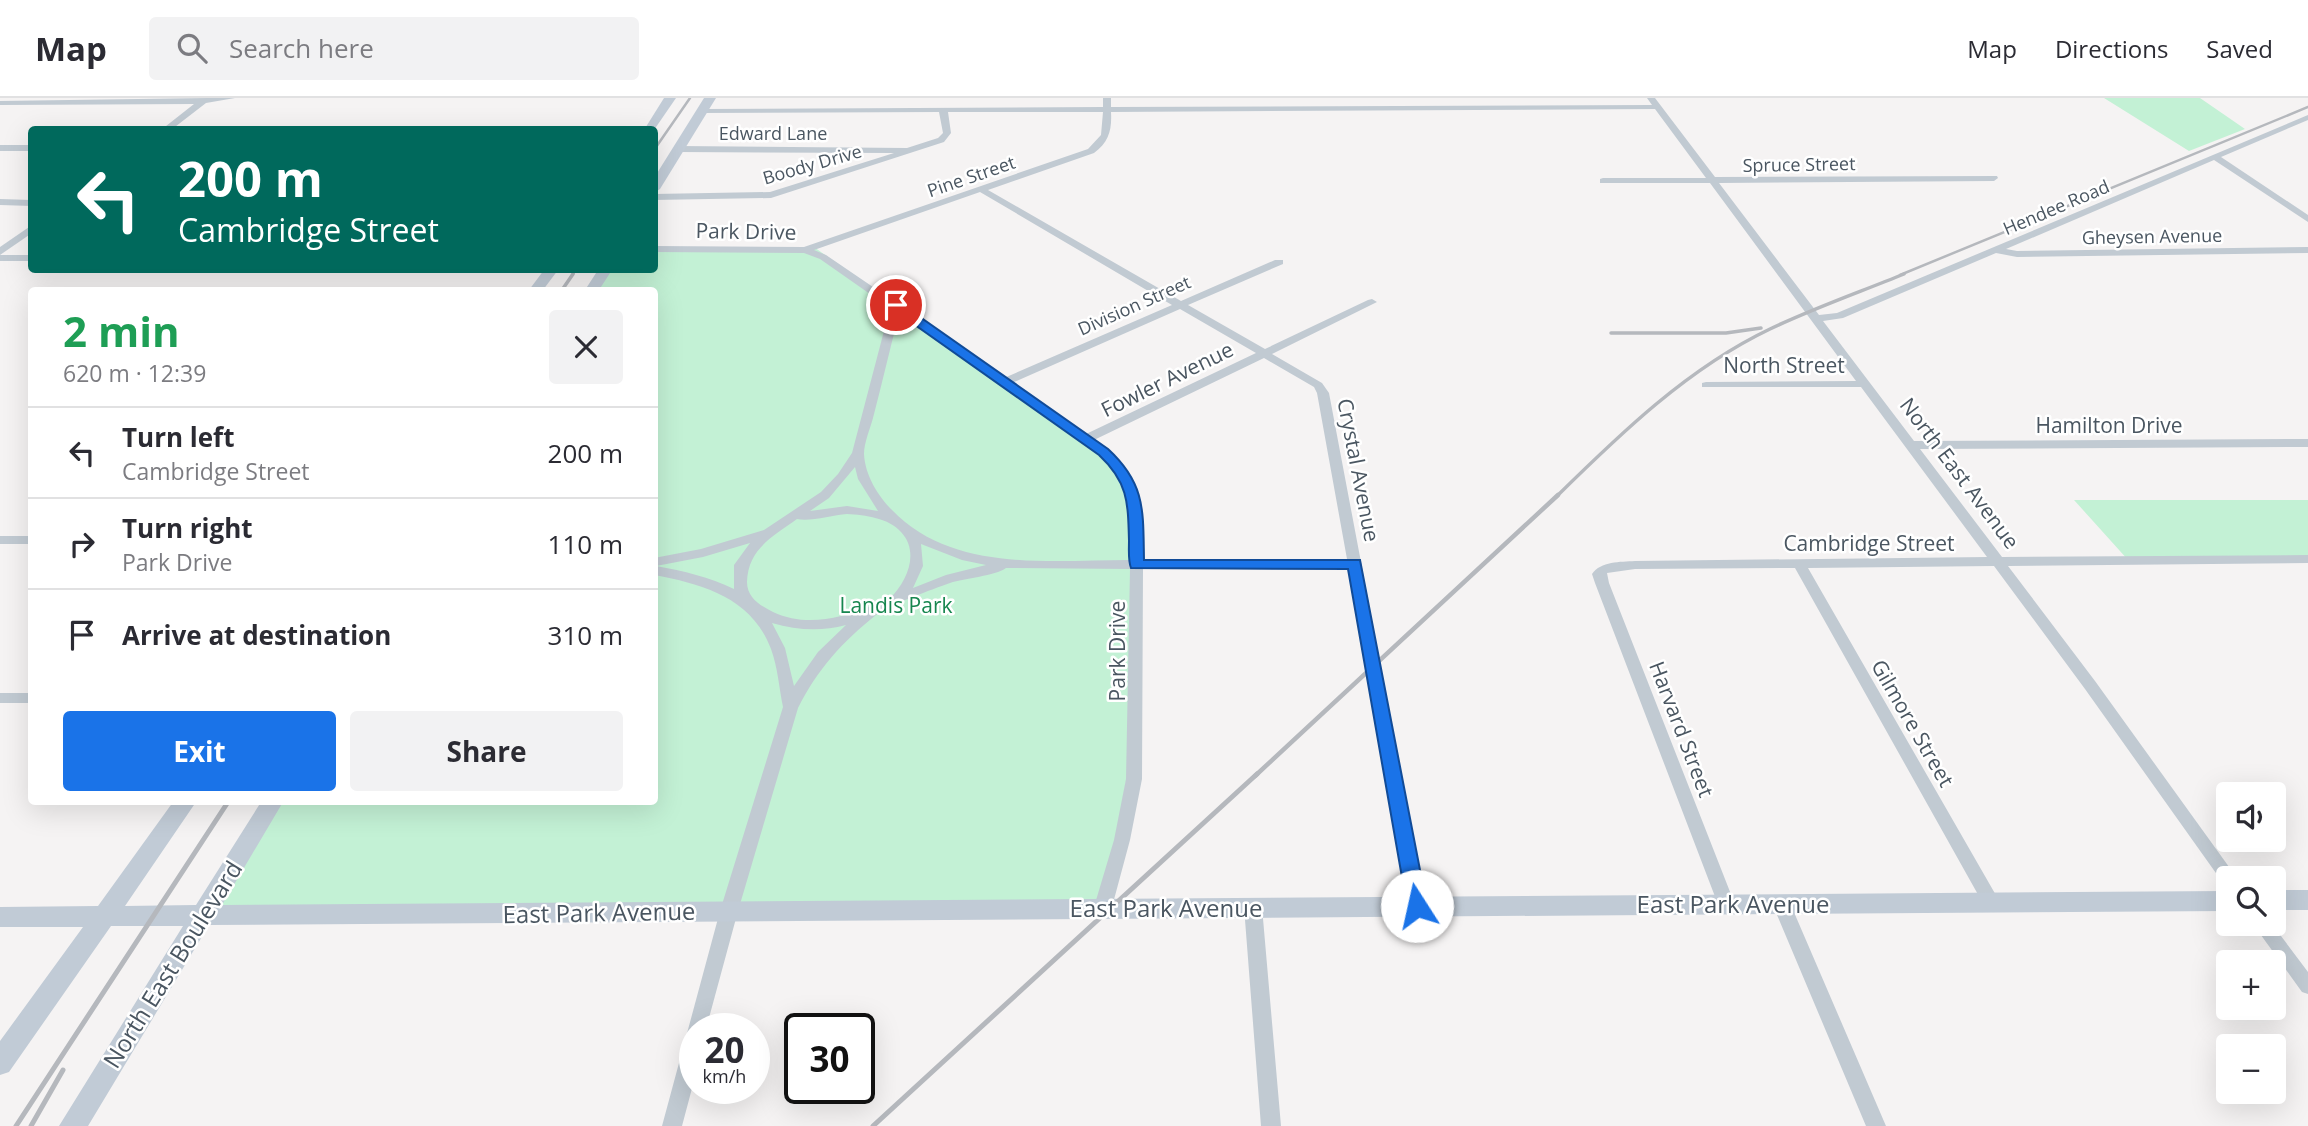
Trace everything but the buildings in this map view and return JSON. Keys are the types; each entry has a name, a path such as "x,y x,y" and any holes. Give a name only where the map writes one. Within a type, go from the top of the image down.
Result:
{"main road":[{"path":"652,126 670,98"},
{"path":"658,182 710,98"},
{"path":"0,1063 183,805"},
{"name":"North East Boulevard","path":"72,1126 270,805"},
{"path":"2286,900 2308,900"},
{"name":"East Park Avenue","path":"0,917 1725,902 2216,901"}],"street":[{"path":"0,103 231,98"},
{"name":"Pine Street","path":"805,250 1095,148 1106,136 1107,98"},
{"path":"170,126 206,99"},
{"path":"702,111 1655,102"},
{"name":"North East Avenue","path":"1655,102 2000,564 2220,866"},
{"name":"Boody Drive","path":"658,197 771,195 944,138 948,125 943,110"},
{"name":"Hendee Road","path":"1815,319 1839,316 2308,117"},
{"path":"0,148 28,148"},
{"name":"Edward Lane","path":"678,149 910,151"},
{"path":"2216,157 2308,219"},
{"name":"Spruce Street","path":"1603,181 1994,178"},
{"name":"Crystal Avenue","path":"981,189 1318,385 1323,393 1417,906"},
{"path":"0,202 28,203"},
{"path":"0,251 28,231"},
{"name":"Park Drive","path":"658,250 805,250 835,263 1086,439 1118,465 1128,479 1136,503 1134,779 1122,840 1103,907"},
{"name":"Gheysen Avenue","path":"1996,250 2031,254 2308,250"},
{"path":"0,258 28,258"},
{"name":"Division Street","path":"1004,382 1279,262"},
{"name":"Fowler Avenue","path":"1086,439 1371,302"},
{"path":"790,708 785,673 775,637 740,587 741,565 752,548 776,528 825,495 843,476 858,453 896,305"},
{"name":"North Street","path":"1706,385 1863,384"},
{"name":"Hamilton Drive","path":"1910,445 2308,443"},
{"path":"701,1013 790,708 800,688 825,652 849,628 894,599 914,575 918,552 906,530 877,503 867,488 858,453"},
{"path":"658,561 727,547 809,515 847,510 881,516 952,552 989,562 1019,565 1355,564"},
{"path":"0,540 28,540"},
{"name":"Cambridge Street","path":"1600,571 1611,566 1636,565 2000,564 2308,559"},
{"name":"Gilmore Street","path":"1799,564 1991,902"},
{"path":"658,571 708,583 777,621 809,626 838,623 871,613 952,577 1019,565"},
{"name":"Harvard Street","path":"1600,571 1602,583 1725,902"},
{"path":"0,698 28,698"},
{"path":"1781,903 1876,1126"},
{"path":"1253,907 1270,1126"},
{"path":"2271,936 2308,986"},
{"path":"672,1126 679,1100"}],"green space":[{"path":"2104,98 2200,98 2245,129 2189,151"},
{"name":"Landis Park","path":"814,247 1118,465 1134,494 1136,727 1103,907 200,916 270,805 658,805 658,287 594,287 603,273 658,273 658,250"},
{"path":"2074,500 2308,500 2308,559 2129,561"}],"railway":[{"path":"658,144 690,98"},
{"path":"1900,275 2308,107"},
{"path":"564,287 573,274"},
{"path":"1556,497 1630,426 1711,363 1787,321 1904,274"},
{"path":"1611,333 1726,333 1761,328"},
{"path":"1255,776 1558,495"},
{"path":"873,1126 1257,774"},
{"path":"16,1126 226,805"},
{"path":"31,1126 63,1070"}],"route":[{"path":"896,305 1104,452 1118,465 1128,479 1136,503 1137,565 1355,564 1417,906"}]}
